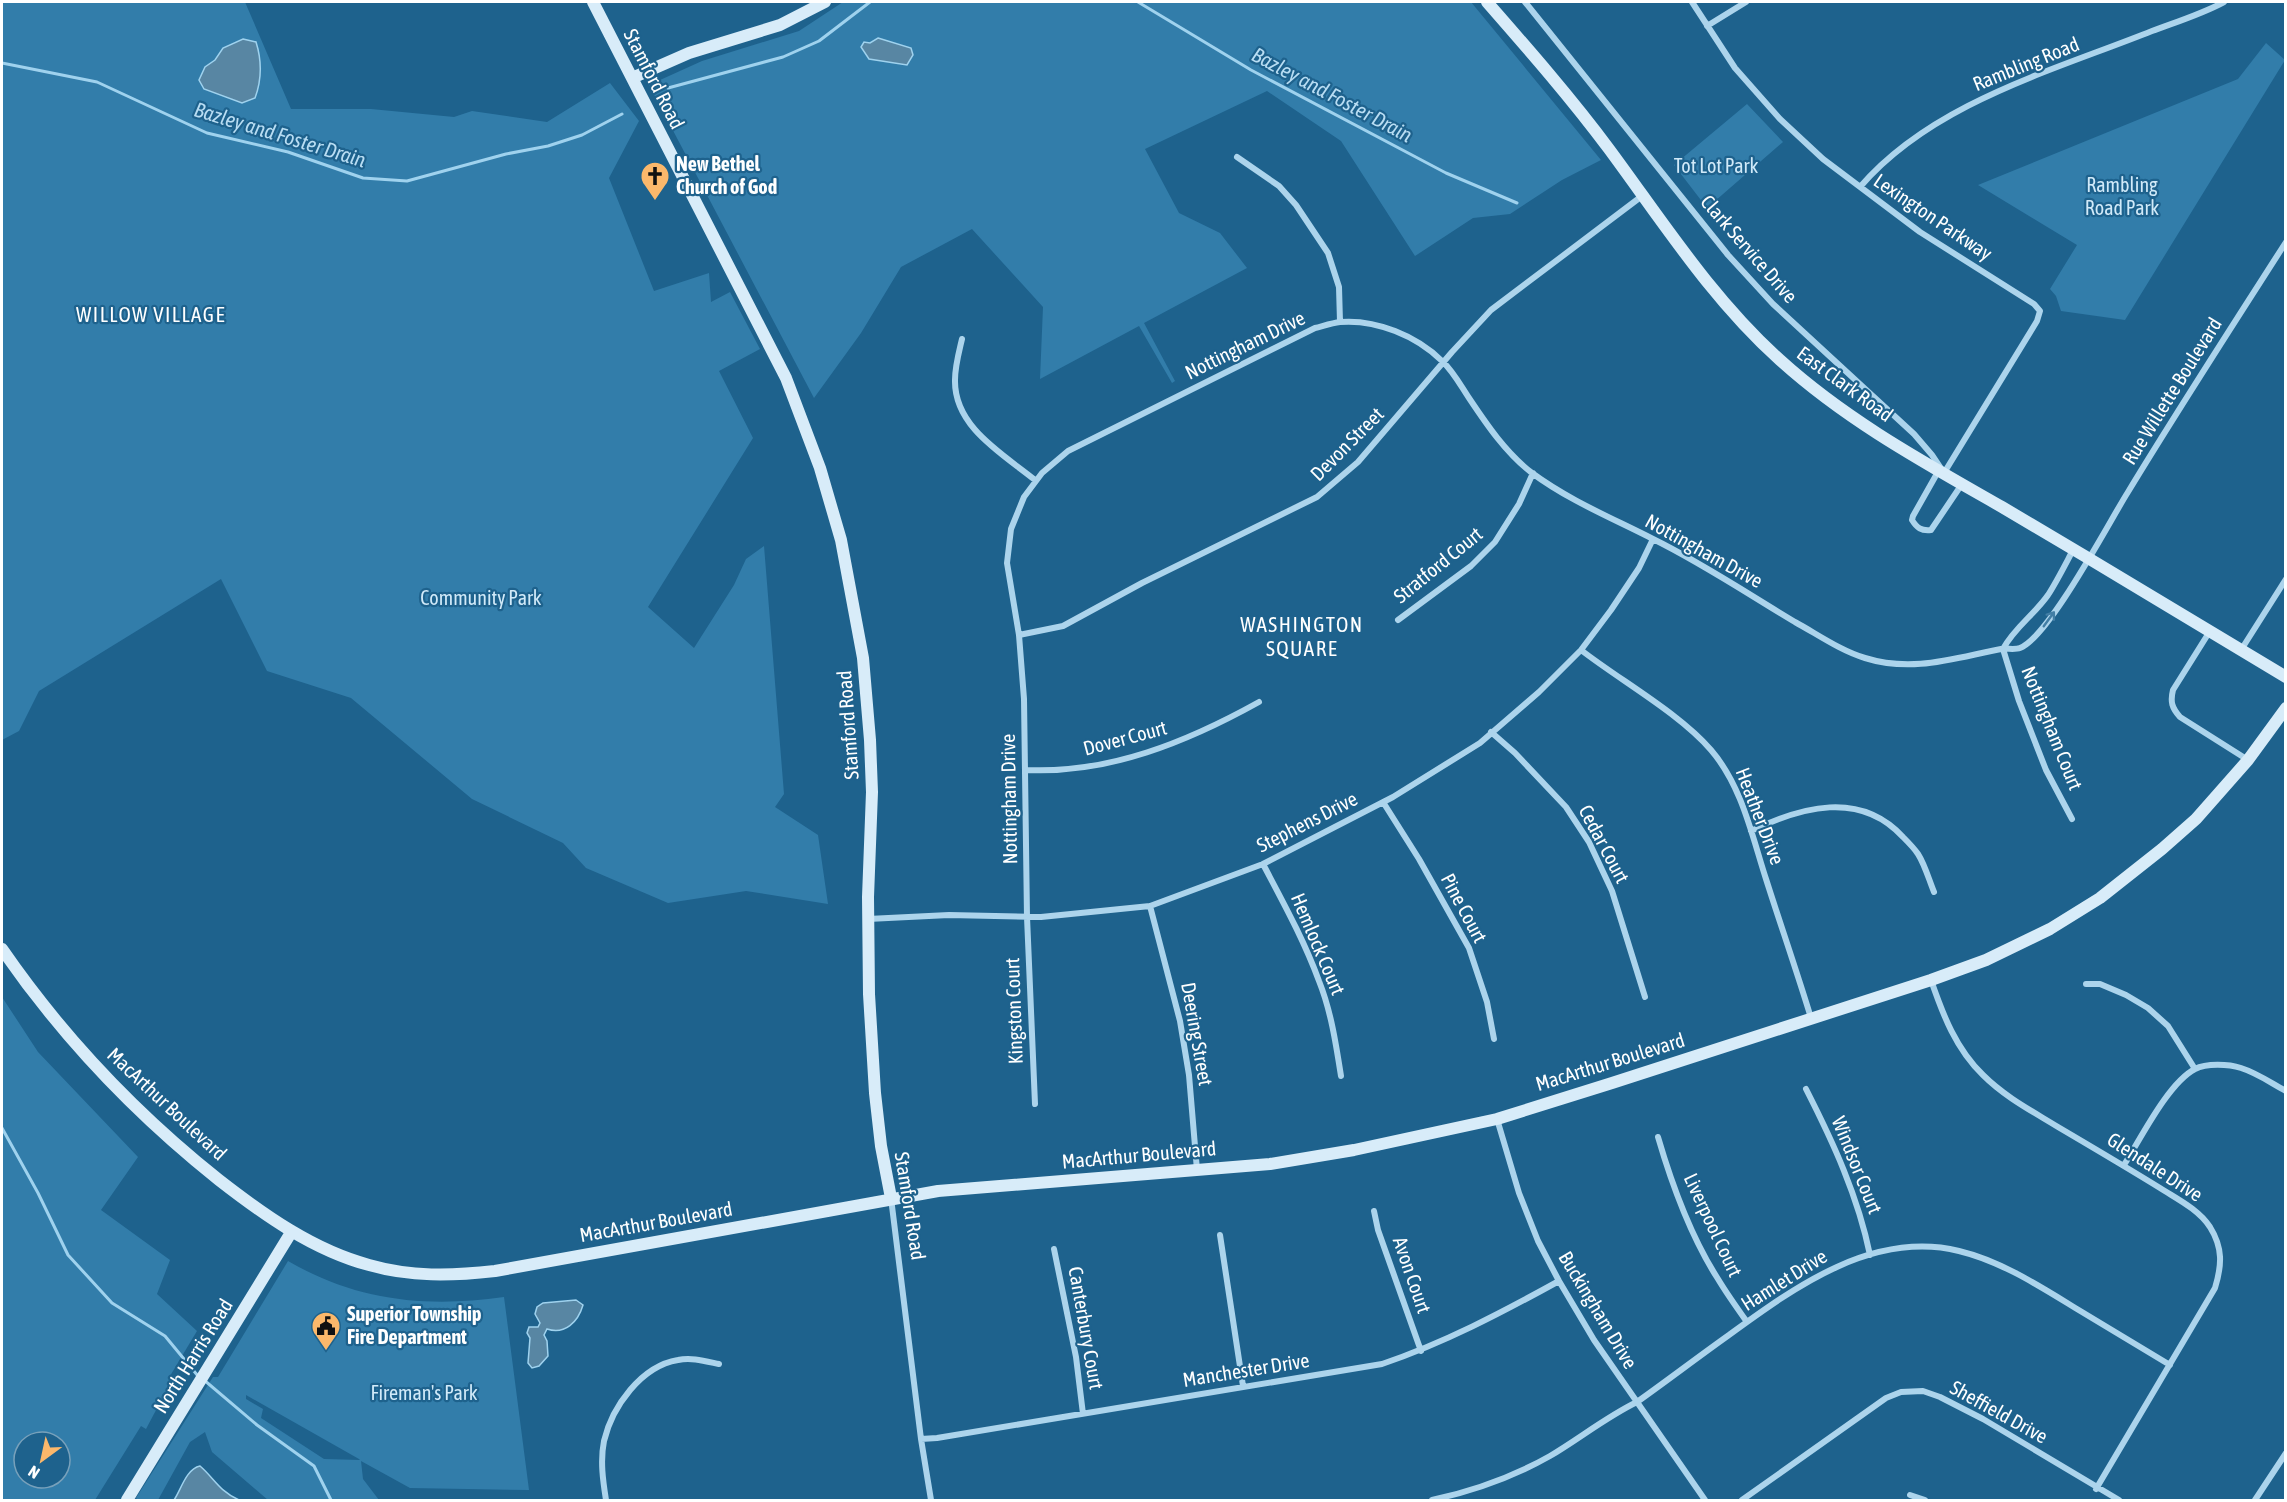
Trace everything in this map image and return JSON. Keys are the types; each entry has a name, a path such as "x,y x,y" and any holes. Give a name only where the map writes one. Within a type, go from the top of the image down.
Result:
{"street":[{"name":"Stamford Road","path":"593,2 786,378 820,468 841,540 863,658 870,740 872,792 868,919 869,994 875,1093 931,1500"},
{"path":"632,78 688,53 780,25 825,2"},
{"name":"East Clark Road","path":"1487,2 1563,90 1723,301 1748,330 1779,360 1838,407 1941,472 2286,677"},
{"name":"Clark Service Drive","path":"1525,2 1728,255 1773,304 1914,434 1932,455 1941,472"},
{"name":"Lexington Parkway","path":"1692,2 1735,68 1780,119 1823,159 1920,232 2034,304 2040,311 2037,321 1941,472"},
{"path":"1707,26 1746,2"},
{"name":"Rambling Road","path":"1860,187 1876,168 1916,135 1988,96 2224,2"},
{"path":"1237,157 1279,186 1296,205 1328,253 1339,287 1340,322"},
{"name":"Devon Street","path":"1019,635 1063,626 1142,583 1317,497 1358,462 1443,362 1491,310 1642,196"},
{"name":"Rue Willette Boulevard","path":"2088,559 2286,242"},
{"name":"Nottingham Drive","path":"1027,917 1024,699 1019,635 1008,576 1008,544 1019,507 1035,480 1068,451 1315,328 1340,322 1358,323 1398,332 1412,339 1443,362 1487,425 1514,457 1533,473 1601,515 1653,538 1825,639 1863,658 1896,665 1930,664 2003,649 2020,648 2040,631 2088,559"},
{"path":"962,339 955,381 958,401 972,426 989,445 1035,480"},
{"path":"1941,472 1913,516 1912,520 1916,527 1924,531 1931,530 1962,484"},
{"name":"Stratford Court","path":"1398,620 1471,566 1495,542 1520,504 1533,473"},
{"name":"Stephens Drive","path":"868,919 949,915 1027,917 1150,906 1263,864 1383,802 1479,743 1539,692 1581,650 1639,568 1653,538"},
{"path":"2003,649 2011,635 2048,595 2073,550"},
{"path":"2241,650 2286,579"},
{"path":"2210,631 2173,690 2171,700 2173,709 2180,717 2248,760"},
{"name":"Nottingham Court","path":"2003,649 2019,700 2046,771 2072,819"},
{"name":"Heather Drive","path":"1581,650 1683,725 1707,746 1731,780 1751,831 1811,1019"},
{"name":"Dover Court","path":"1026,770 1074,768 1148,754 1204,732 1259,702"},
{"name":"MacArthur Boulevard","path":"2,949 72,1039 132,1103 171,1140 252,1205 292,1231 326,1249 366,1264 421,1275 495,1271 891,1198 962,1189 1270,1164 1354,1150 1497,1119 1931,980 1986,960 2050,928 2100,898 2196,819 2248,760 2286,708"},
{"name":"Cedar Court","path":"1491,732 1515,753 1566,807 1588,842 1612,891 1646,996"},
{"name":"Pine Court","path":"1383,802 1419,859 1469,948 1487,1002 1494,1039"},
{"path":"1751,831 1777,819 1817,808 1845,807 1870,812 1894,827 1918,853 1934,892"},
{"name":"Hemlock Court","path":"1263,864 1300,935 1320,982 1334,1030 1341,1076"},
{"name":"Deering Street","path":"1150,906 1180,1021 1189,1075 1197,1170"},
{"name":"Kingston Court","path":"1027,917 1035,1104"},
{"name":"Glendale Drive","path":"1931,980 1945,1021 1963,1054 1983,1076 2010,1098 2124,1165 2201,1216 2217,1240 2221,1254 2215,1288 2096,1489"},
{"path":"2086,984 2100,984 2148,1008 2168,1026 2195,1069"},
{"path":"2124,1165 2159,1108 2178,1083 2195,1069 2207,1066 2239,1067 2286,1092"},
{"name":"Windsor Court","path":"1806,1089 1833,1141 1850,1185 1870,1255"},
{"name":"Buckingham Drive","path":"1497,1119 1519,1192 1538,1241 1559,1281 1594,1340 1705,1500"},
{"name":"Liverpool Court","path":"1658,1137 1688,1220 1717,1278 1747,1322"},
{"name":"Avon Court","path":"1374,1211 1378,1230 1421,1351"},
{"name":"North Harris Road","path":"127,1500 292,1231"},
{"path":"1220,1235 1243,1386"},
{"name":"Hamlet Drive","path":"1432,1500 1496,1482 1549,1456 1615,1413 1637,1402 1804,1283 1838,1265 1870,1255 1917,1245 1960,1251 2000,1266 2044,1288 2170,1365"},
{"name":"Canterbury Court","path":"1054,1249 1076,1357 1083,1414"},
{"name":"Manchester Drive","path":"921,1439 1364,1368 1421,1351 1460,1334 1559,1281"},
{"path":"606,1500 602,1469 604,1441 609,1426 628,1394 650,1371 663,1364 678,1359 698,1359 718,1364"},
{"name":"Sheffield Drive","path":"1742,1500 1886,1398 1901,1392 1923,1391 1940,1396 1983,1419 2096,1489 2118,1500"},
{"path":"2255,1500 2286,1453"},
{"path":"1910,1495 1925,1500"}],"green space":[{"name":"Community Park","path":"2,2 245,2 291,109 371,109 454,117 472,111 547,122 610,83 639,121 609,178 654,291 709,273 711,302 730,292 760,349 719,371 753,438 648,607 694,648 734,585 746,559 764,546 784,794 775,807 818,835 828,904 746,891 668,903 586,868 563,843 472,799 351,698 267,671 221,579 39,691 19,731 2,740"},
{"path":"843,2 1471,2 1601,160 1562,180 1510,214 1473,218 1415,256 1341,141 1267,91 1145,149 1179,213 1220,233 1247,268 1144,323 1175,381 1172,383 1139,326 1040,379 1043,307 972,229 901,267 861,333 814,398 649,85 702,61 799,31"},
{"name":"Rambling Road Park","path":"2266,43 2285,60 2125,320 2061,311 2056,296 2050,289 2077,245 1978,185 2238,79"},
{"name":"Tot Lot Park","path":"1747,104 1783,142 1707,208 1674,165"},
{"path":"2,997 38,1052 138,1157 101,1210 170,1260 157,1294 197,1331 170,1376 173,1378 146,1429 141,1426 95,1500 2,1500"},
{"name":"Fireman's Park","path":"288,1261 340,1285 393,1298 447,1302 504,1297 529,1490 410,1488 361,1461 363,1479 379,1500 268,1500 212,1452 205,1432 190,1442 158,1500 138,1500 136,1498 213,1377 218,1377","holes":["246,1395 360,1460 324,1459 261,1418 263,1409 246,1399"]}],"shaded area":[{"path":"878,38 911,48 913,55 907,65 869,59 861,47 864,42 870,43"},
{"path":"243,39 256,42 260,70 255,98 242,103 204,89 199,80 205,67 215,60 223,48"},
{"path":"576,1300 583,1305 578,1317 565,1329 547,1329 544,1335 547,1341 548,1356 539,1366 532,1368 528,1363 530,1338 527,1333 529,1327 538,1327 540,1323 535,1314 537,1307 543,1303"},
{"path":"200,1466 222,1488 239,1500 174,1500 187,1475"}],"waterway":[{"name":"Bazley and Foster Drain","path":"668,88 783,57 819,41 870,2"},
{"name":"Bazley and Foster Drain","path":"1138,2 1251,70 1446,173 1517,203"},
{"name":"Bazley and Foster Drain","path":"2,63 97,82 207,133 288,152 363,178 407,181 506,154 548,146 582,135 622,114"},
{"path":"2,1128 38,1193 68,1255 112,1303 165,1336 198,1376"},
{"path":"204,1380 257,1425 314,1466 331,1500"}],"place":[{"name":"New Bethel Church of God","path":"655,202"},
{"name":"Superior Township Fire Department","path":"326,1352"}],"district":[{"name":"WILLOW VILLAGE","path":"151,315"},
{"name":"WASHINGTON SQUARE","path":"1302,637"}]}
